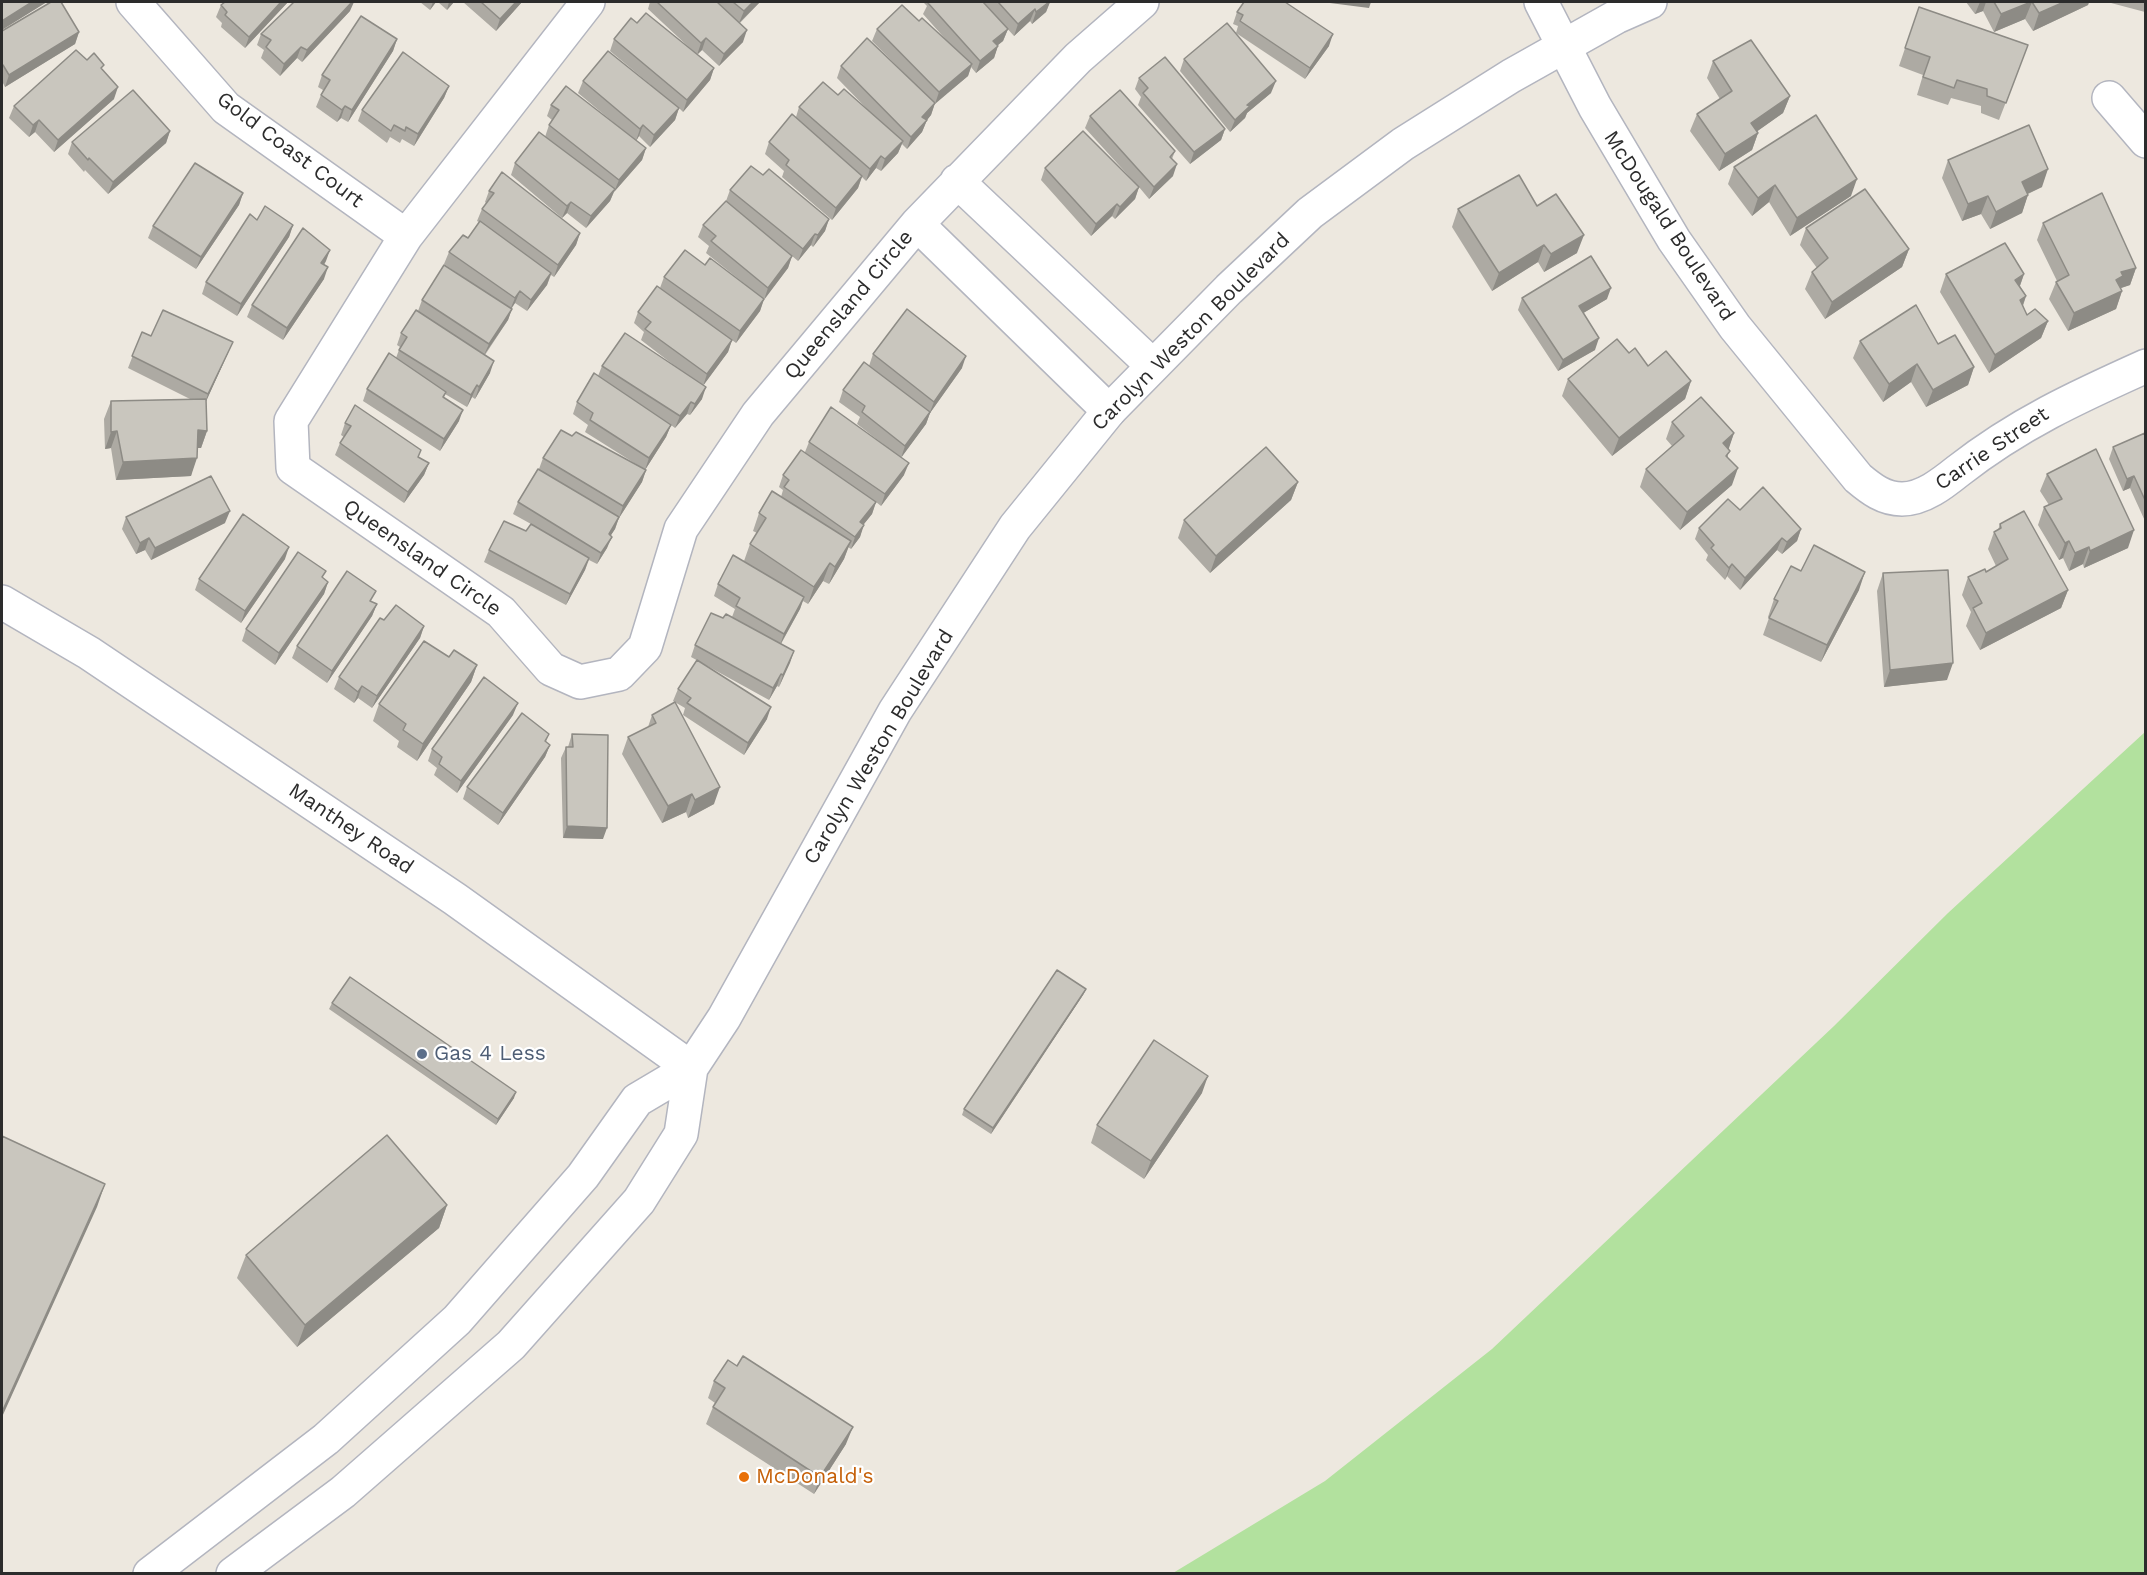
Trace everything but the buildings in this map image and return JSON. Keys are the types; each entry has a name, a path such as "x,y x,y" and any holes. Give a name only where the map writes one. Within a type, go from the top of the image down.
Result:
{"street":[{"name":"Gold Coast Court","path":"133,2 226,108 406,236"},
{"name":"Queensland Circle","path":"588,2 406,236 291,421 293,468 501,612 551,669 580,682 619,674 645,646 681,529 758,414 917,224 957,181 1078,58 1142,2"},
{"name":"McDougald Boulevard","path":"1541,2 1595,107 1634,176 1674,240 1735,327 1858,478 1875,493 1903,499"},
{"name":"Carolyn Weston Boulevard","path":"233,1574 343,1492 511,1345 639,1201 681,1134 691,1068 724,1018 895,711 1015,527 1109,411 1152,364 1310,213 1403,144 1564,45 1650,2"},
{"path":"2109,98 2145,141"},
{"path":"957,181 1152,364"},
{"name":"Queensland Circle","path":"917,224 1109,411"},
{"name":"Carrie Street","path":"1903,499 1935,489 1990,446 2053,408 2145,366"},
{"name":"Manthey Road","path":"2,602 89,653 445,892 691,1068"},
{"name":"Carolyn Weston Boulevard","path":"150,1574 326,1439 457,1320 583,1176 637,1100 691,1068"}],"green space":[{"path":"2145,732 2145,1573 1173,1573 1325,1481 1492,1349 1834,1026 1948,913"}],"place":[{"name":"Gas 4 Less","path":"422,1054"},
{"name":"McDonald's","path":"744,1477"}]}
